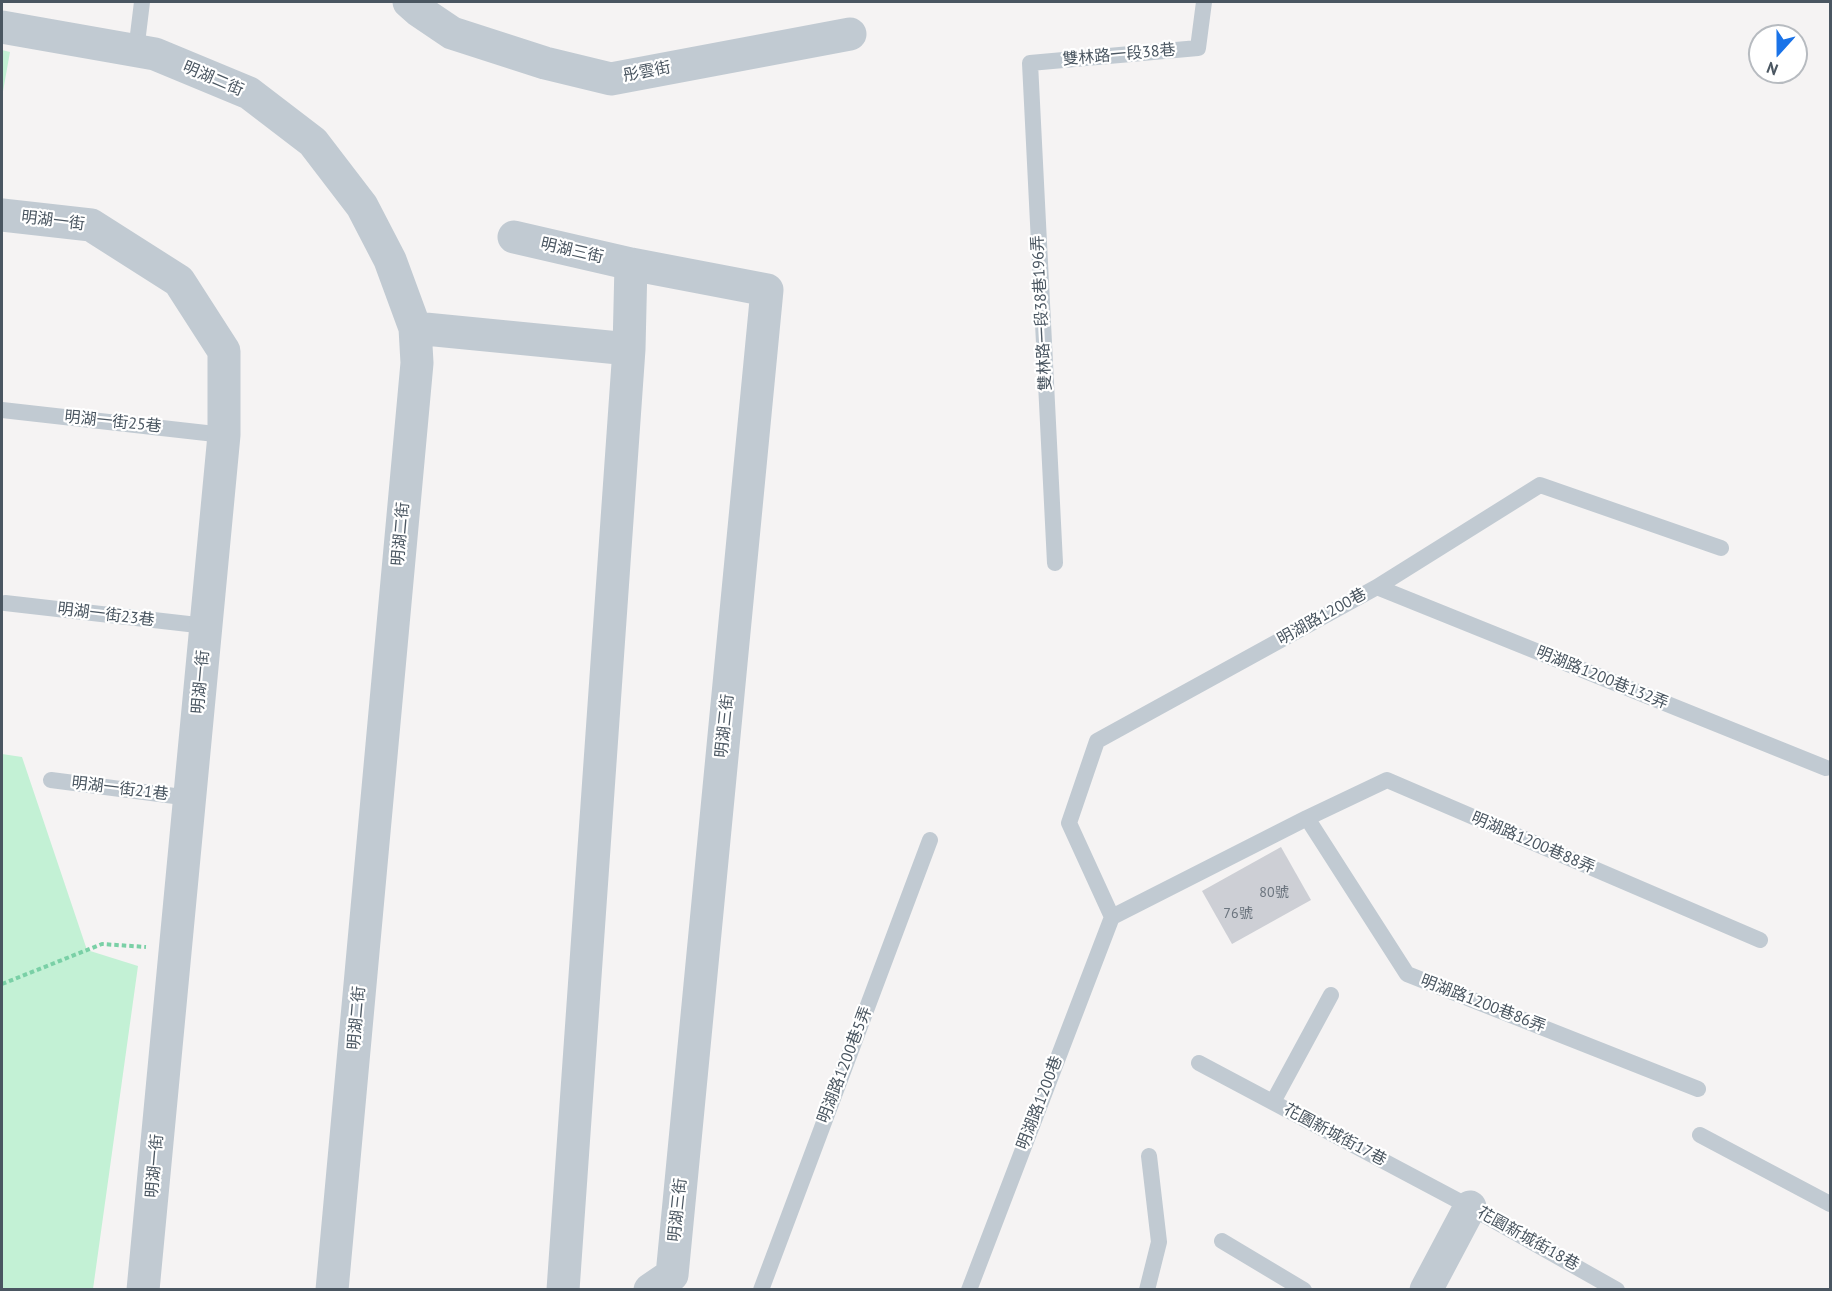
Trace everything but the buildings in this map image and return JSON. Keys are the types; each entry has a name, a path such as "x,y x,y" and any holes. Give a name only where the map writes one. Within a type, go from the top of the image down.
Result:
{"street":[{"name":"彤雲街","path":"415,4 452,33 545,63 611,79 850,34"},
{"name":"明湖二街","path":"2,27 155,54 249,93 313,142 362,206 390,260 415,328 417,363 332,1290"},
{"name":"明湖一街","path":"2,215 91,225 178,281 224,351 224,435 143,1290"},
{"name":"明湖三街","path":"514,237 631,264 767,290 672,1275 651,1290"},
{"path":"563,1290 629,349 631,264"},
{"path":"415,328 629,349"},
{"path":"1426,1290 1470,1207"}],"lane":[{"path":"136,51 142,2"},
{"name":"雙林路一段38巷","path":"1030,63 1198,48 1204,2"},
{"name":"雙林路一段38巷196弄","path":"1030,63 1055,563"},
{"name":"明湖一街25巷","path":"2,410 224,435"},
{"name":"明湖路1200巷","path":"969,1290 1112,917 1069,824 1097,741 1377,587 1540,485 1721,548"},
{"name":"明湖路1200巷132弄","path":"1377,587 1826,768"},
{"name":"明湖一街23巷","path":"5,603 206,626"},
{"name":"明湖一街21巷","path":"51,780 190,798"},
{"name":"明湖路1200巷88弄","path":"1307,818 1388,780 1760,940"},
{"path":"1112,917 1307,818"},
{"name":"明湖路1200巷86弄","path":"1307,818 1407,974 1698,1089"},
{"name":"明湖路1200巷5弄","path":"761,1290 930,840"},
{"path":"1273,1102 1331,994"},
{"name":"花園新城街17巷","path":"1199,1064 1470,1207"},
{"path":"1700,1135 1830,1204"},
{"path":"1147,1290 1159,1242 1149,1156"},
{"name":"花園新城街18巷","path":"1470,1207 1617,1290"},
{"path":"1222,1241 1304,1290"}],"path":[{"path":"2,984 102,944 175,950"}],"green space":[{"path":"2,50 10,52 2,97"},
{"path":"2,754 22,757 87,950 138,966 93,1289 2,1289"}]}
